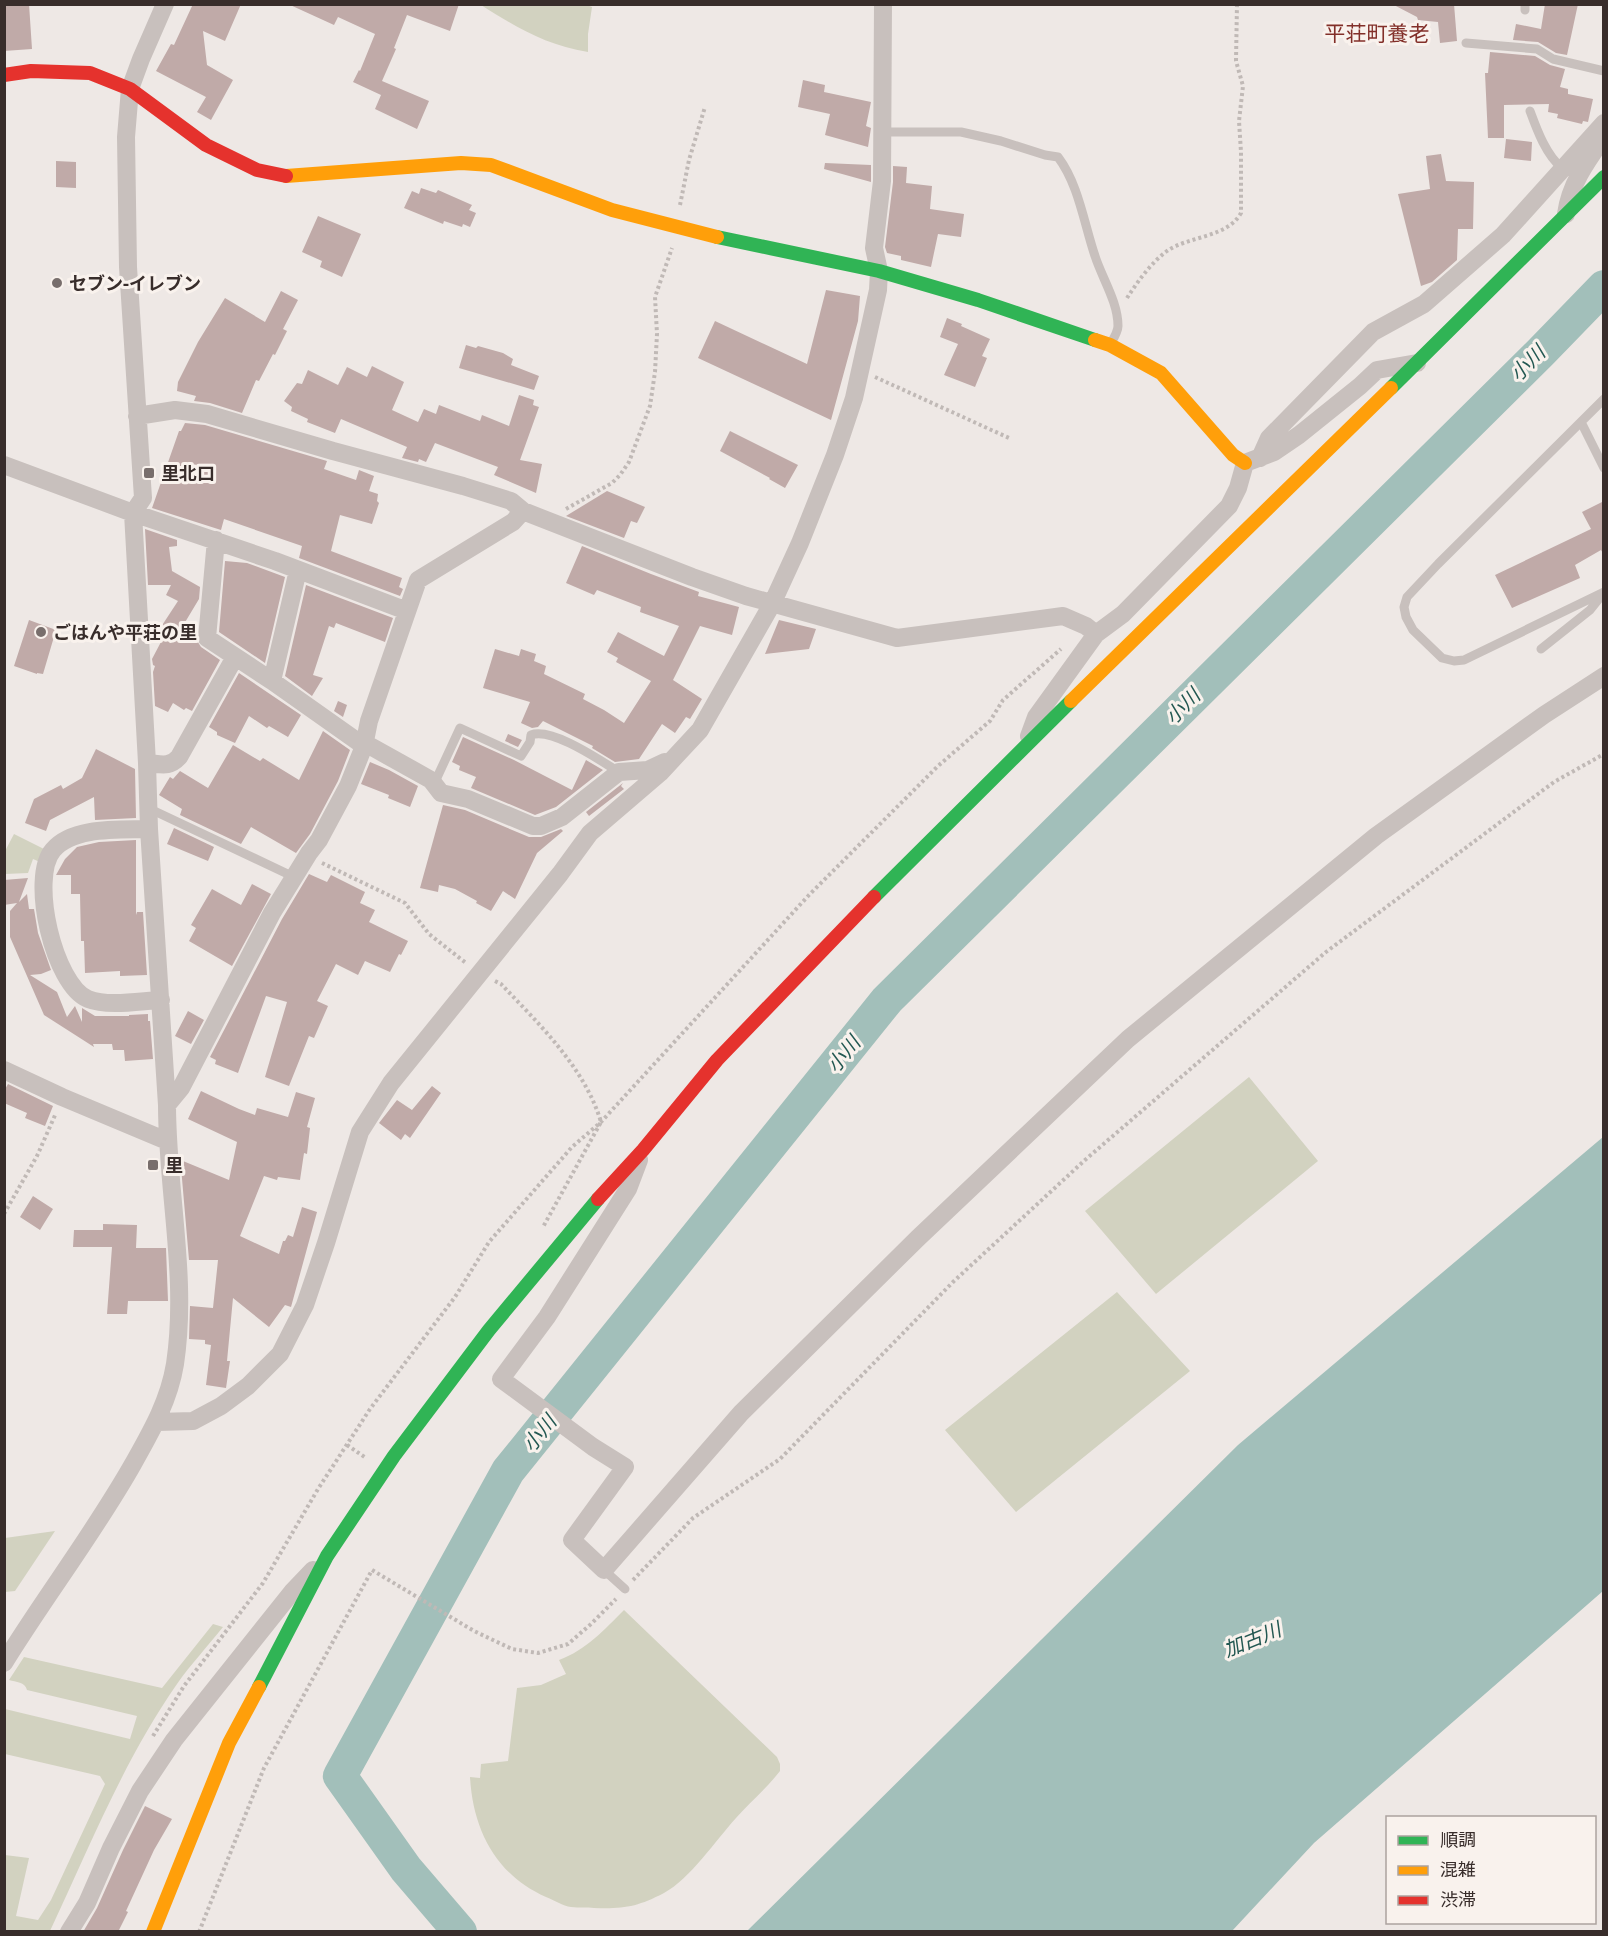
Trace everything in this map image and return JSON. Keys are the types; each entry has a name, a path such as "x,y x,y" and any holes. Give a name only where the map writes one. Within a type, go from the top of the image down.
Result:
{"street":[{"path":"4,1662 34,1614 108,1507 157,1422 175,1365 180,1293 167,1141 167,1105 149,829 133,513 143,498 128,255 126,137 130,89 165,4"},
{"path":"157,1422 193,1421 221,1406 248,1386 280,1354 304,1305 326,1243 360,1132 391,1083 590,834 660,773 700,730 772,604 800,543 835,455 854,398 878,290 879,272 874,248 882,180 883,4"},
{"path":"4,75 31,70 90,73 130,89 206,145 257,170 289,177 443,164 491,165 612,210 676,227 879,272 978,300 1110,345 1161,373 1233,455 1252,460 1274,452 1299,435 1377,370 1417,363"},
{"path":"1026,744 1036,717 1096,634 1123,614 1229,506 1252,460 1269,438 1373,332 1424,304 1503,235 1604,123"},
{"path":"1566,214 1568,197 1582,168 1604,137"},
{"path":"153,1932 229,1743 327,1556 394,1456 489,1330 584,1215 643,1150 717,1060 788,986 1026,744 1417,363 1604,177"},
{"path":"137,416 175,410 207,414 463,486 511,501 523,511 692,577 772,604 897,638 1063,616 1086,626 1096,634"},
{"path":"4,465 407,611"},
{"path":"167,1105 181,1088 261,933 319,840 348,786 364,746 369,721 418,580 513,522 523,511"},
{"path":"216,540 207,638 364,746 372,747 431,780 441,793 468,799 533,826 541,826 562,817 619,772 648,770 672,758"},
{"path":"272,681 298,570"},
{"path":"147,763 173,764 179,757 235,657"},
{"path":"643,1150 628,1189 547,1317 501,1379 592,1447 625,1467 572,1540 604,1569 741,1413 918,1238 1128,1039 1376,836 1544,715 1604,676"},
{"path":"149,829 92,832 68,838 53,850 45,866 43,888 49,934 67,980 76,991 89,999 114,1003 161,1000"},
{"path":"4,1070 167,1141"},
{"path":"69,1932 87,1903 111,1848 140,1791 174,1740 292,1592 327,1556"}],"lane":[{"path":"1466,43 1537,49 1553,59 1604,71"},
{"path":"1530,111 1540,137 1555,162 1562,168"},
{"path":"882,132 961,132 1058,157 1065,165 1080,205 1115,312 1118,328 1110,345"},
{"path":"1604,399 1438,564 1407,597 1404,607 1413,630 1443,658 1454,661 1464,660 1604,592"},
{"path":"1581,422 1604,468"},
{"path":"1541,649 1590,610 1604,592"},
{"path":"434,784 460,728 521,756 530,742 531,735 536,733 546,735 579,749 619,772"},
{"path":"148,808 294,877"},
{"path":"604,1569 625,1589"}],"path":[{"path":"1115,312 1137,283 1166,252 1215,232 1238,218 1241,213 1239,121 1243,86 1236,61 1237,4"},
{"path":"551,521 557,514 621,476 629,462 650,406 657,334 655,297 669,256 689,160 705,107"},
{"path":"860,371 1009,438"},
{"path":"200,1932 264,1768 372,1569 474,1631 512,1649 538,1653 568,1644 591,1624 693,1518 780,1459 962,1274 1085,1160 1317,959 1554,782 1604,754"},
{"path":"4,1214 37,1156 62,1097"},
{"path":"538,1237 601,1122 596,1104"}],"green space":[{"path":"584,4 592,7 588,52 544,40 481,5"},
{"path":"14,834 46,850 40,862 33,859 28,873 5,874 4,853"},
{"path":"1249,1077 1318,1161 1156,1294 1085,1211"},
{"path":"1117,1292 1190,1371 1016,1512 945,1430"},
{"path":"55,1531 15,1591 5,1592 5,1538"},
{"path":"624,1610 777,1757 780,1771 693,1869 674,1887 638,1904 605,1908 571,1907 529,1888 513,1876 490,1849 476,1815 470,1777 480,1778 481,1764 508,1761 517,1688 541,1685 566,1674 559,1660 586,1645"},
{"path":"213,1624 223,1627 177,1684 140,1743 108,1805 50,1931 5,1931 5,1855 29,1858 16,1916 38,1920 51,1900 105,1784 100,1776 5,1754 5,1709 130,1739 137,1716 27,1690 22,1684 9,1680 24,1657 162,1688"}],"water":[{"name":"加古川","path":"1603,1137 1603,1591 1314,1843 1232,1931 747,1931 1238,1445"}],"building":[{"path":"4,4 29,4 32,49 4,51"},
{"path":"193,4 241,4 225,41 203,31 207,65 233,80 211,120 197,112 206,97 156,71 171,44 174,45"},
{"path":"288,4 459,4 450,31 407,15 382,81 429,101 417,129 375,109 381,95 353,82 375,34 338,17 334,25"},
{"path":"1392,4 1454,4 1457,41 1440,43 1438,22 1418,20 1417,17"},
{"path":"1545,4 1578,4 1567,55 1556,53 1538,42 1513,40 1516,24 1541,29"},
{"path":"1490,52 1535,56 1550,65 1565,69 1560,87 1568,89 1568,94 1593,99 1588,122 1583,121 1582,124 1557,118 1558,114 1548,112 1549,104 1504,105 1504,138 1488,138 1485,73 1488,73"},
{"path":"803,80 825,85 824,92 871,102 866,126 871,128 868,147 825,135 830,114 798,107"},
{"path":"1506,139 1532,142 1531,161 1504,158"},
{"path":"1441,154 1446,181 1474,182 1473,229 1458,229 1457,260 1432,282 1421,286 1398,194 1430,189 1426,156"},
{"path":"56,161 76,162 76,188 56,187"},
{"path":"825,163 871,165 871,182 824,169"},
{"path":"893,166 907,167 906,183 932,186 930,209 964,214 961,237 938,234 931,267 901,260 901,256 887,253 885,247"},
{"path":"421,188 436,193 438,190 472,205 469,210 476,213 470,227 444,221 443,224 404,208 412,191 419,194"},
{"path":"318,216 361,234 342,277 320,267 322,261 302,252"},
{"path":"826,290 860,296 858,321 831,420 698,358 715,321 807,364"},
{"path":"281,291 298,300 283,329 287,331 259,381 256,380 242,413 210,403 194,401 196,396 177,391 178,382 198,342 225,298 265,322"},
{"path":"947,318 990,339 982,356 987,358 975,387 944,375 958,344 940,337"},
{"path":"466,345 503,353 513,359 511,365 539,376 534,390 459,368"},
{"path":"372,366 404,382 392,410 418,422 424,409 436,414 439,405 480,421 482,415 509,426 519,395 534,400 533,405 539,407 520,460 542,464 536,493 494,475 498,467 435,443 426,462 419,459 418,462 402,458 407,447 341,419 335,433 307,422 308,419 291,411 292,407 284,401 297,383 302,384 308,370 338,385 347,367 367,377"},
{"path":"185,423 205,425 327,461 324,469 356,480 359,470 374,476 369,491 378,494 379,503 372,524 340,515 331,551 402,578 399,587 403,589 400,596 299,558 302,546 224,519 221,530 152,508 179,431"},
{"path":"730,431 798,465 785,488 720,451"},
{"path":"607,491 645,507 637,523 631,521 624,538 566,516"},
{"path":"1604,501 1604,555 1601,550 1575,565 1580,578 1512,608 1495,575 1591,529 1582,512"},
{"path":"145,529 177,540 177,546 169,547 172,571 200,587 199,599 181,629 220,660 192,711 186,708 184,710 173,703 168,712 155,706 153,672 155,666 152,659 162,640 158,638 157,633 178,601 166,595 171,585 148,585"},
{"path":"582,546 699,592 698,596 739,607 732,635 700,626 673,680 702,699 690,719 686,717 675,733 662,724 639,759 615,762 592,748 593,746 543,721 538,727 532,728 521,723 530,702 483,688 495,649 519,656 521,649 536,654 534,661 546,666 544,674 585,694 583,699 624,723 651,681 616,662 618,658 607,652 618,632 664,656 679,626 640,612 641,607 597,590 594,595 566,583"},
{"path":"225,561 247,563 285,577 265,663 219,632"},
{"path":"306,585 393,618 385,642 336,623 334,628 329,626 313,675 323,678 312,696 285,676"},
{"path":"29,620 56,630 43,674 14,666"},
{"path":"779,620 816,629 809,649 765,654"},
{"path":"239,673 301,715 288,737 269,726 267,728 249,716 235,743 217,735 217,732 209,727"},
{"path":"338,701 347,705 343,717 334,711"},
{"path":"323,731 350,750 338,781 310,834 296,853 251,827 241,844 180,815 182,809 159,795 170,777 173,779 180,771 208,788 233,745 260,761 263,758 299,780"},
{"path":"508,734 522,740 518,747 505,741"},
{"path":"463,737 572,790 586,760 603,770 556,807 535,815 471,788 476,777 459,770 460,766 452,762"},
{"path":"96,749 135,769 136,818 95,820 94,797 50,820 46,831 25,823 34,799 61,785 63,789 82,778"},
{"path":"370,762 418,786 410,807 388,798 389,795 361,784"},
{"path":"623,783 621,786 624,789 589,816 586,812"},
{"path":"443,805 465,810 529,837 541,837 561,829 563,831 537,853 515,899 503,891 491,911 455,889 439,885 438,892 420,888"},
{"path":"174,828 214,847 208,861 167,844"},
{"path":"136,840 136,915 137,912 143,912 147,975 120,976 120,971 85,973 84,941 81,941 80,894 71,894 71,875 56,875 65,859 77,847 99,842"},
{"path":"309,874 327,882 331,875 365,892 360,903 375,910 369,922 408,941 390,972 365,961 358,975 336,964 317,1001 328,1006 314,1038 309,1036 289,1086 265,1077 287,1002 266,996 238,1073 215,1064 216,1060 210,1057 282,919"},
{"path":"28,878 19,902 27,894 29,909 34,909 38,933 51,970 30,975 57,992 67,1017 75,1006 82,1022 82,1008 95,1016 148,1014 153,1059 125,1061 124,1050 113,1050 112,1044 93,1044 94,1047 44,1015 10,937 10,911 17,903 4,905 4,880"},
{"path":"252,884 271,894 232,966 189,941 196,928 191,925 212,889 241,905"},
{"path":"188,1011 204,1020 191,1044 175,1036"},
{"path":"8,1084 53,1106 45,1126 25,1118 27,1113 4,1103 4,1091"},
{"path":"432,1086 441,1093 410,1138 405,1134 401,1140 379,1123 397,1100 412,1110"},
{"path":"201,1091 255,1115 257,1108 288,1117 296,1092 315,1098 307,1127 310,1128 307,1154 304,1153 300,1180 278,1177 277,1180 264,1176 240,1236 279,1254 283,1241 288,1235 293,1237 302,1207 317,1212 291,1307 285,1305 269,1327 233,1298 227,1361 230,1361 226,1388 206,1385 211,1345 205,1344 205,1340 189,1339 190,1306 213,1308 218,1260 189,1260 181,1167 183,1161 229,1180 237,1142 188,1119"},
{"path":"33,1196 53,1209 40,1230 20,1217"},
{"path":"103,1224 137,1225 136,1248 166,1248 168,1301 128,1301 127,1314 107,1314 112,1247 73,1247 74,1230 103,1230"},
{"path":"145,1806 172,1819 154,1850 126,1911 128,1912 118,1932 83,1932 97,1908"}],"waterway":[{"name":"小川","path":"460,1932 406,1869 340,1776 508,1471 887,1000 1604,287"}],"traffic: fast":[{"path":"1391,388 1604,177"},
{"path":"717,237 879,271 978,300 1095,340"},
{"path":"874,897 1071,701"},
{"path":"259,1687 327,1556 394,1456 489,1330 598,1199"}],"traffic: slow":[{"path":"286,176 461,163 491,165 612,210 717,237"},
{"path":"1095,340 1110,345 1161,373 1233,455 1245,463"},
{"path":"1071,701 1391,388"},
{"path":"153,1932 229,1743 259,1687"}],"traffic: jam":[{"path":"4,75 31,71 90,73 130,89 206,145 257,170 286,176"},
{"path":"598,1199 643,1150 717,1060 874,897"}],"place":[{"name":"セブン-イレブン","path":"57,283"},
{"name":"里北口","path":"149,473"},
{"name":"ごはんや平荘の里","path":"41,632"},
{"name":"里","path":"153,1165"}],"district":[{"name":"平荘町養老","path":"1377,33"}]}
